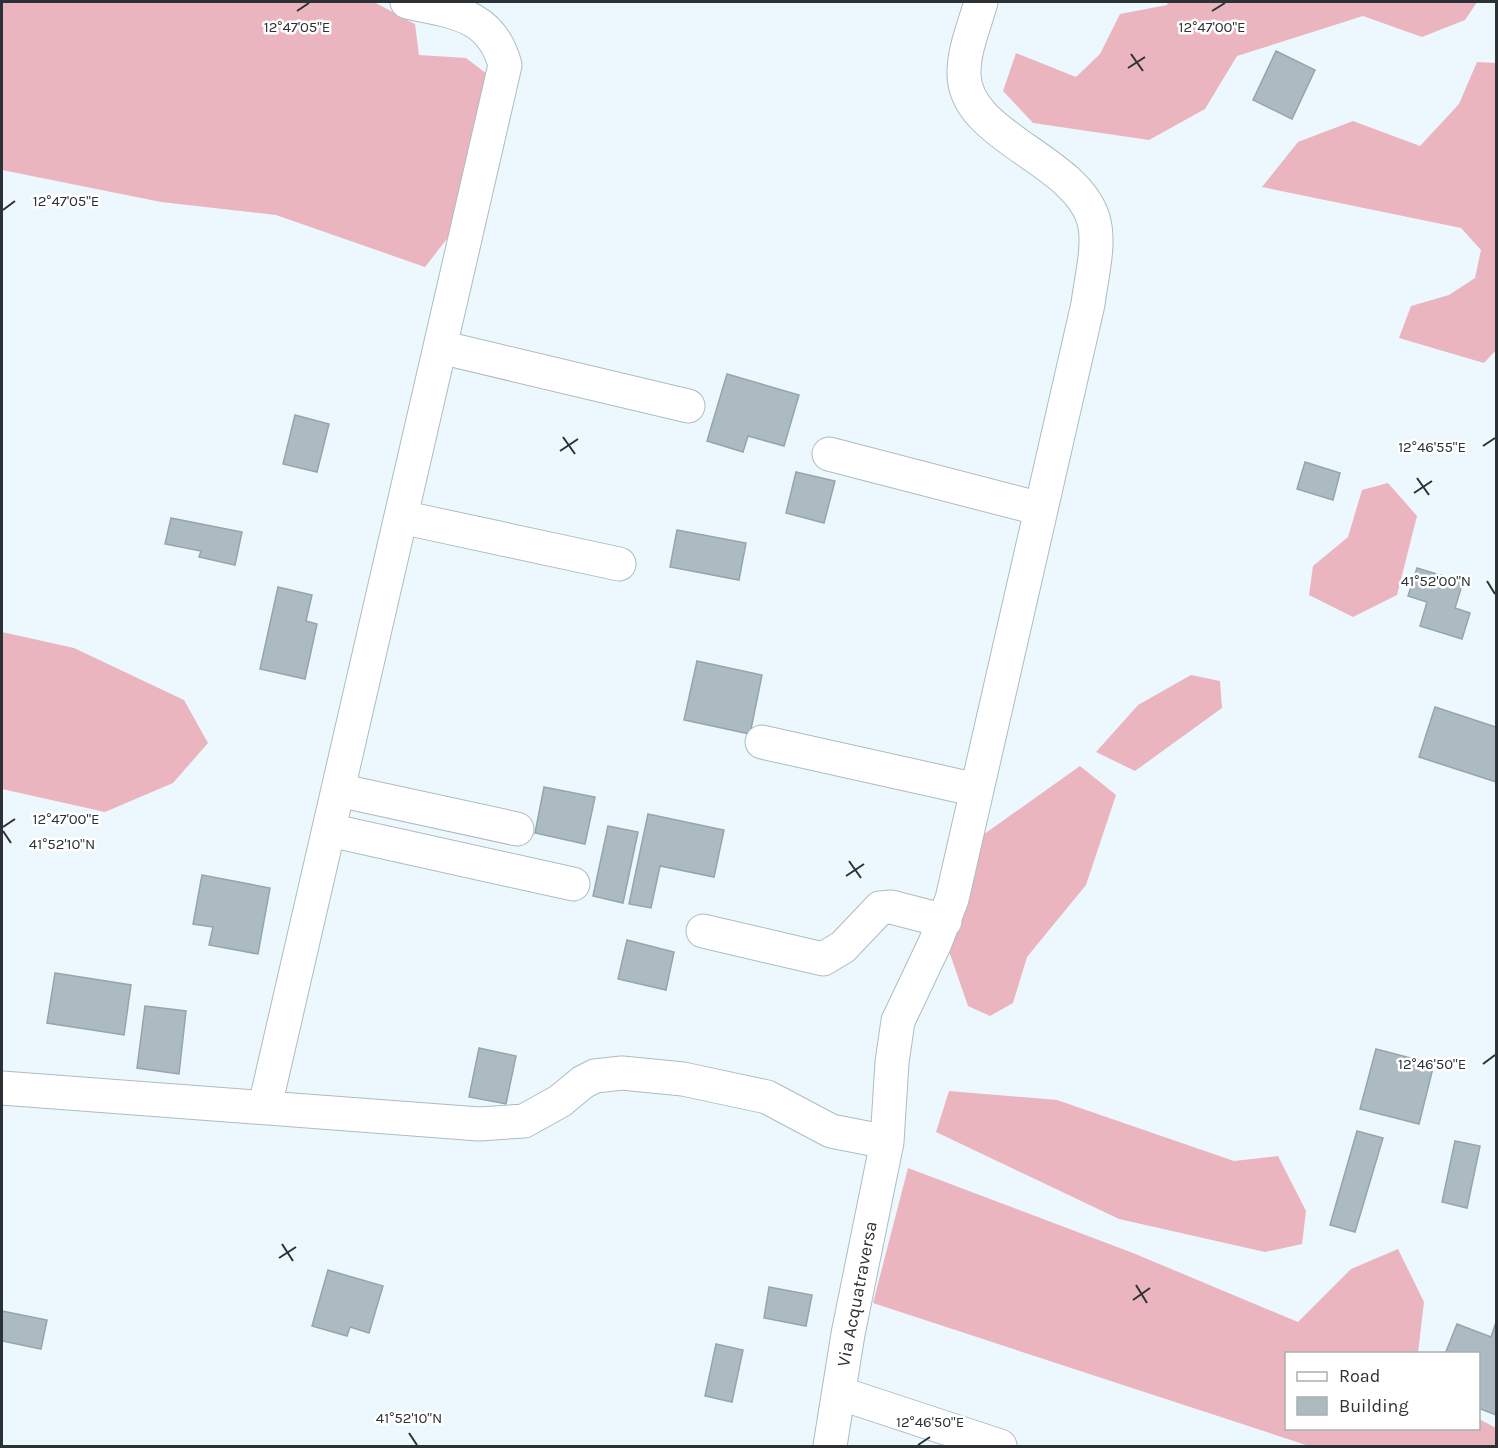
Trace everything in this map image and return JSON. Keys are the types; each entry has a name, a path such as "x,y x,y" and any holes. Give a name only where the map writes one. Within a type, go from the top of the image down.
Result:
{"street":[{"path":"265,1106 505,65 494,39 475,20 461,14 407,2"},
{"name":"Via Acquatraversa","path":"830,1446 887,1142 892,1062 898,1021 945,921 952,899 1088,304 1096,229 1091,213 1080,194 1057,171 997,128 978,108 965,88 965,60 981,2"},
{"path":"440,347 688,405"},
{"path":"830,454 1041,509"},
{"path":"401,517 620,564"},
{"path":"762,742 977,790"},
{"path":"338,790 517,829"},
{"path":"329,830 573,884"},
{"path":"704,931 823,958 843,947 880,908 891,907 945,921"},
{"path":"2,1088 265,1106 479,1124 512,1124 539,1115 583,1082 595,1076 622,1073 683,1079 767,1097 831,1131 887,1142"},
{"path":"839,1393 1000,1446"}],"shaded area":[{"path":"2,2 374,2 415,24 419,55 466,58 487,74 457,226 425,267 276,215 161,202 2,170"},
{"path":"1168,2 1477,2 1465,20 1422,37 1363,16 1237,56 1205,109 1149,140 1033,123 1003,91 1016,53 1076,77 1100,54 1120,14 1167,5"},
{"path":"1477,62 1496,63 1496,350 1484,363 1399,338 1411,306 1449,295 1475,278 1481,250 1461,228 1262,187 1298,142 1353,121 1420,146 1459,104"},
{"path":"1388,483 1417,516 1397,595 1353,617 1309,595 1313,566 1348,537 1362,490"},
{"path":"2,632 74,648 184,700 208,743 173,783 105,812 2,789"},
{"path":"1191,675 1220,681 1222,708 1135,771 1096,752 1138,705"},
{"path":"1080,766 1116,795 1086,885 1027,957 1013,1003 990,1016 968,1006 949,951 980,837"},
{"path":"949,1091 1057,1100 1234,1161 1278,1156 1306,1211 1302,1244 1265,1252 1119,1219 936,1132"},
{"path":"908,1168 1133,1253 1298,1322 1351,1269 1398,1249 1424,1302 1418,1352 1285,1352 1285,1430 1480,1430 1480,1420 1496,1428 1496,1446 1309,1446 873,1303"}],"building":[{"path":"1276,51 1315,70 1292,119 1253,100"},
{"path":"727,374 799,395 784,446 748,436 743,452 707,441"},
{"path":"295,415 329,424 317,472 283,464"},
{"path":"1305,462 1340,473 1333,500 1297,489"},
{"path":"796,472 835,481 824,523 786,513"},
{"path":"171,518 242,532 235,565 199,557 201,551 165,544"},
{"path":"677,530 746,543 739,580 670,567"},
{"path":"1417,568 1463,582 1455,608 1470,613 1462,639 1420,626 1427,602 1408,596"},
{"path":"278,587 312,595 306,621 317,624 305,679 260,669"},
{"path":"697,661 762,675 750,734 684,720"},
{"path":"1435,707 1496,727 1496,782 1419,757"},
{"path":"544,787 595,797 585,844 535,833"},
{"path":"648,814 724,830 714,877 660,866 651,908 629,904"},
{"path":"608,826 638,832 623,903 593,896"},
{"path":"202,875 270,888 258,954 209,945 213,927 193,924"},
{"path":"627,940 674,952 666,990 618,979"},
{"path":"55,973 131,985 124,1035 47,1023"},
{"path":"145,1006 186,1011 179,1074 137,1068"},
{"path":"479,1048 516,1056 506,1104 469,1097"},
{"path":"1376,1049 1434,1064 1419,1124 1360,1109"},
{"path":"1357,1131 1383,1138 1355,1232 1330,1225"},
{"path":"1455,1141 1480,1146 1467,1208 1442,1202"},
{"path":"328,1270 383,1286 369,1333 350,1327 347,1336 312,1326"},
{"path":"769,1287 812,1295 806,1326 764,1318"},
{"path":"2,1311 47,1320 41,1349 2,1341"},
{"path":"1496,1322 1496,1415 1480,1409 1480,1352 1446,1352 1457,1324 1491,1337"},
{"path":"716,1344 743,1350 732,1402 705,1396"}]}
